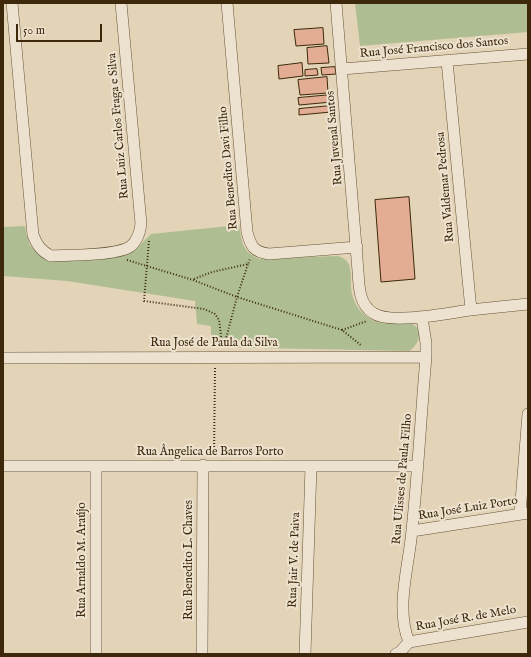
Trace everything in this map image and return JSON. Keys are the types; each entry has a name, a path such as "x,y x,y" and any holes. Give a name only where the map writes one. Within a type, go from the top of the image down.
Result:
{"street":[{"path":"12,3 33,235 38,246 44,252 52,256 116,252 131,246 137,239 140,228"},
{"name":"Rua Luiz Carlos Fraga e Silva","path":"121,3 140,228"},
{"name":"Rua Benedito Davi Filho","path":"227,3 247,232 249,241 255,249"},
{"name":"Rua Juvenal Santos","path":"336,3 358,272 362,300 365,306 373,314"},
{"name":"Rua José Francisco dos Santos","path":"342,69 528,54"},
{"name":"Rua Valdemar Pedrosa","path":"447,61 471,310"},
{"path":"255,249 269,254 357,247"},
{"path":"373,314 383,318 422,318 471,310 528,304"},
{"name":"Rua Ulisses de Paula Filho","path":"409,642 405,631 403,618 403,601 412,531 426,357 426,343 422,318"},
{"name":"Rua José de Paula da Silva","path":"3,358 218,355 426,357"},
{"path":"524,513 528,414"},
{"name":"Rua Benedito L. Chaves","path":"202,654 208,465"},
{"name":"Rua Ângelica de Barros Porto","path":"3,466 418,466"},
{"name":"Rua Arnaldo M. Araújo","path":"96,466 96,654"},
{"name":"Rua Jair V. de Paiva","path":"305,654 311,466"},
{"name":"Rua José Luiz Porto","path":"412,531 524,513"},
{"name":"Rua José R. de Melo","path":"409,642 528,622"},
{"path":"396,654 400,652 409,642"}],"path":[{"path":"140,228 149,240 144,301 204,309 215,314 219,320 221,335 208,465"},
{"path":"218,355 222,353 237,297 248,264 255,249"},
{"path":"116,252 124,260 193,280 237,297 342,330 366,322 373,314"},
{"path":"193,280 212,272 248,264"}],"green space":[{"path":"355,3 528,3 528,32 360,46"},
{"path":"239,225 242,241 246,250 260,259 337,256 343,258 347,261 349,266 352,294 360,311 369,318 381,323 412,324 416,327 419,334 419,338 415,346 409,351 211,347 211,326 197,324 195,301 67,281 3,276 3,227 25,226 30,245 39,255 51,260 110,258 131,251 139,246 151,234"}],"building":[{"path":"323,28 324,44 296,46 294,30"},
{"path":"327,46 329,63 308,64 307,48"},
{"path":"302,63 303,76 279,79 278,66"},
{"path":"335,67 336,74 322,75 321,68"},
{"path":"317,69 318,75 305,76 305,70"},
{"path":"327,77 328,93 300,95 298,80"},
{"path":"331,95 332,102 299,105 298,98"},
{"path":"330,106 331,112 299,115 299,109"},
{"path":"409,197 415,279 381,282 375,200"}]}
